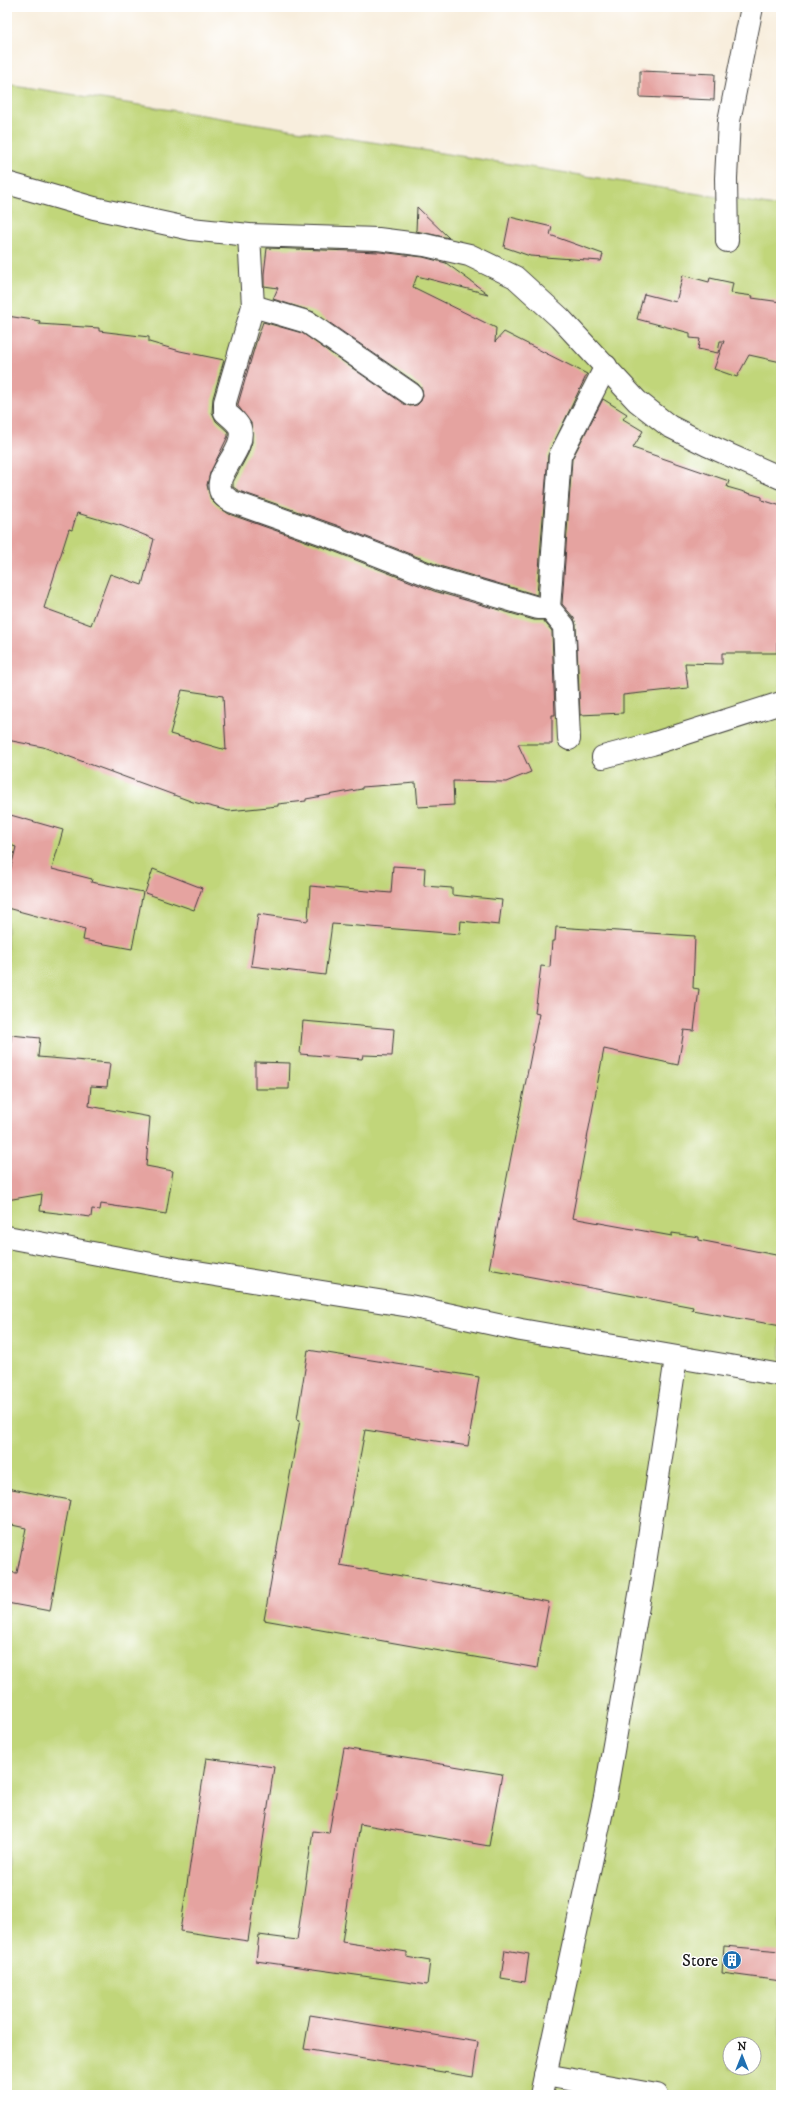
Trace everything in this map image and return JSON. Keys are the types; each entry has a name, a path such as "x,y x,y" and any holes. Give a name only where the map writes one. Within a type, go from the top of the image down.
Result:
{"street":[{"path":"727,241 726,178 729,121 752,7"},
{"path":"7,183 94,208 191,229 249,235 378,239 425,245 469,255 516,277 560,318 637,401 670,426 707,445 781,478"},
{"path":"249,235 253,306 226,395 225,412 236,422 241,436 239,444 220,481 219,488 222,495 233,502 332,537 439,579 538,608 549,608"},
{"path":"253,306 307,322 411,394"},
{"path":"569,739 564,626 549,608 560,456 606,366"},
{"path":"603,757 652,744 781,703"},
{"path":"7,1237 178,1269 410,1306 521,1330 676,1358 781,1374"},
{"path":"657,2095 543,2085 605,1797 642,1583 676,1358"}],"green space":[{"path":"7,84 781,207 781,2095 7,2095"}],"building":[{"path":"640,71 715,74 714,100 640,97"},
{"path":"417,207 449,238 416,231"},
{"path":"510,217 552,227 550,235 603,254 601,261 530,256 504,247"},
{"path":"267,248 380,252 423,257 446,263 488,294 417,276 413,287 496,328 495,342 504,332 587,374 548,455 537,595 443,567 336,525 239,491 233,487 233,482 248,454 252,442 251,423 238,404 263,322 302,333 404,404 410,406 417,405 421,401 423,395 422,389 418,384 314,312 273,299 278,288 264,286"},
{"path":"683,275 709,282 710,278 733,283 731,293 753,296 752,298 781,302 781,362 749,355 737,377 714,369 724,341 720,341 718,353 698,349 700,339 690,338 690,333 637,319 644,294 676,302"},
{"path":"7,316 40,321 39,324 99,328 99,331 149,337 149,342 180,351 224,360 213,398 212,412 216,421 228,432 228,436 210,473 207,485 211,500 216,505 229,514 328,549 434,591 534,620 543,620 552,631 555,715 552,715 552,744 518,744 531,772 506,782 453,781 454,805 418,807 416,783 362,787 362,789 306,799 306,801 278,804 278,806 229,811 193,802 43,747 7,740","holes":["77,513 122,526 154,539 142,585 110,574 91,625 44,608 69,529 72,530","182,690 223,696 226,750 170,734"]},
{"path":"603,399 627,414 623,419 643,431 633,448 729,481 727,487 762,497 762,500 781,506 781,641 777,642 777,653 722,653 722,664 685,663 688,688 623,695 623,713 580,715 576,625 574,618 562,604 572,459"},
{"path":"7,814 63,830 52,869 92,879 91,882 143,892 132,949 83,940 85,929 7,908 7,883 16,847 7,844"},
{"path":"393,866 425,868 424,886 452,888 452,895 502,900 499,925 461,921 460,934 332,924 325,975 251,966 258,914 308,921 310,886 391,893"},
{"path":"153,869 202,888 194,910 145,893"},
{"path":"556,927 695,936 693,988 699,989 694,1031 684,1030 678,1065 604,1049 572,1218 672,1236 672,1233 699,1237 699,1240 781,1256 781,1326 692,1310 693,1307 489,1269 539,1014 535,1013 541,966 550,967 552,941 555,941"},
{"path":"303,1021 394,1029 392,1056 363,1055 362,1059 300,1054"},
{"path":"11,1035 40,1038 38,1057 110,1063 107,1087 91,1086 89,1106 150,1117 146,1166 173,1171 166,1214 101,1204 100,1210 92,1209 91,1217 40,1211 42,1194 7,1200 7,1054 10,1054"},
{"path":"255,1062 290,1063 289,1089 255,1089"},
{"path":"308,1350 479,1377 468,1446 365,1430 340,1565 549,1602 537,1668 264,1620 300,1420 297,1419"},
{"path":"7,1488 70,1500 50,1611 7,1603 7,1572 17,1573 26,1528 7,1524"},
{"path":"344,1748 502,1774 489,1846 360,1824 342,1942 407,1952 407,1957 430,1961 427,1985 256,1961 259,1935 297,1940 313,1831 329,1833"},
{"path":"206,1758 274,1767 248,1941 180,1931"},
{"path":"724,1946 781,1951 781,1981 722,1973"},
{"path":"505,1950 529,1954 525,1982 501,1978"},
{"path":"310,2015 478,2042 473,2077 304,2049"}],"place":[{"name":"Store","path":"732,1960"}]}
